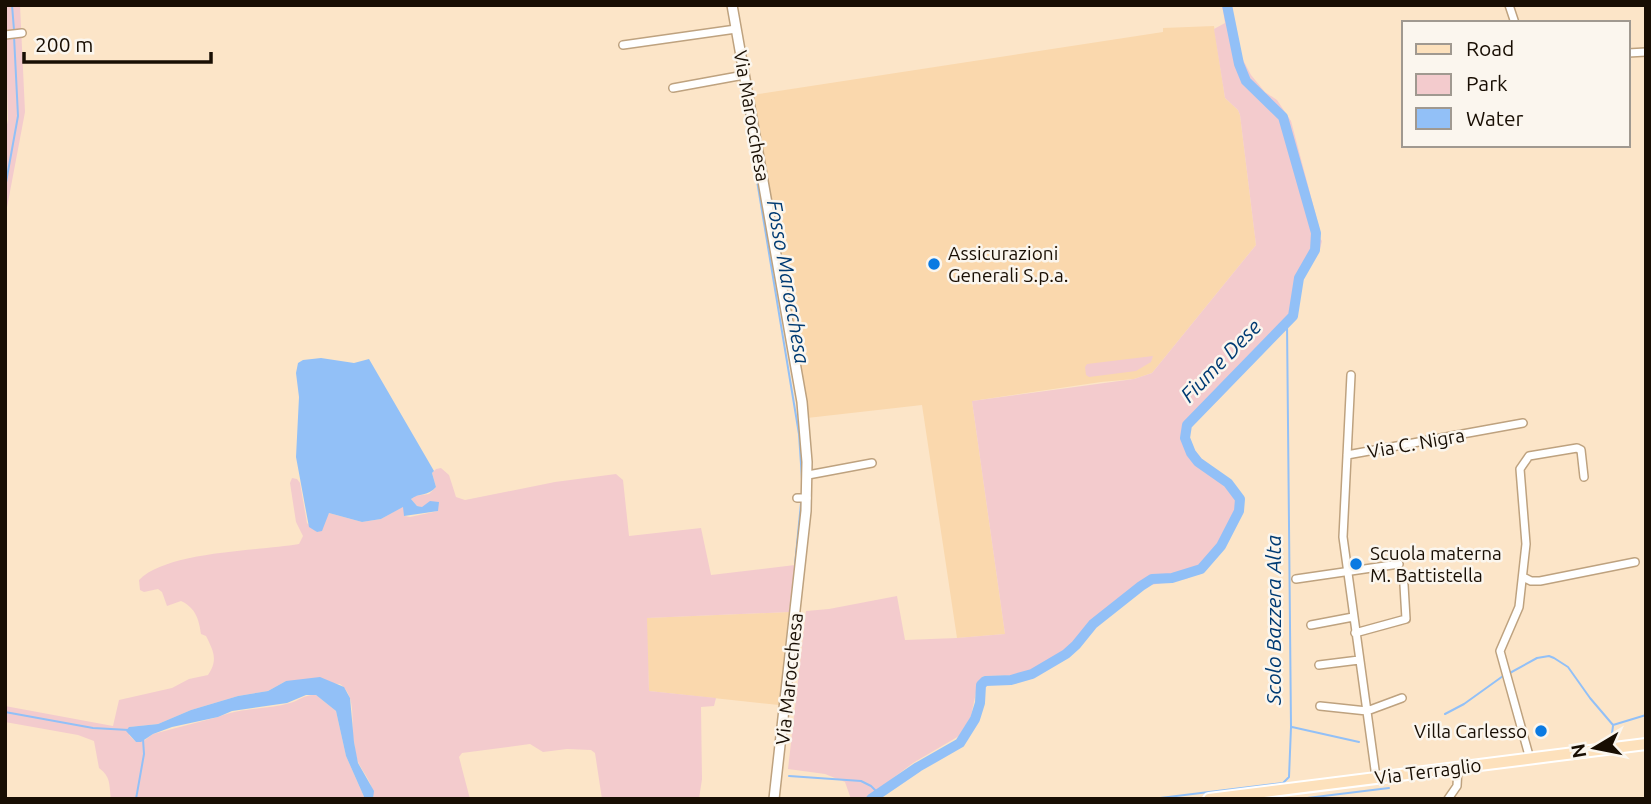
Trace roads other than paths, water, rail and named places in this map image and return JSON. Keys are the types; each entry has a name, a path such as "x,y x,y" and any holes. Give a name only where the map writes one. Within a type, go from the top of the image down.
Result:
{"main road":[{"name":"Via Terraglio","path":"1209,799 1646,744"}],"street":[{"name":"Via Marocchesa","path":"732,5 802,402 808,475 790,670 774,799"},
{"path":"623,44 736,29"},
{"path":"5,36 22,33"},
{"path":"673,88 744,75"},
{"name":"Via C. Nigra","path":"1351,375 1347,455 1523,423"},
{"path":"1530,759 1500,651 1519,607 1523,576 1526,544 1520,469 1528,456 1577,447 1581,450 1584,477"},
{"path":"1347,455 1343,537 1376,777"},
{"path":"808,475 872,463"},
{"path":"797,498 807,498"},
{"path":"1523,576 1531,581 1539,581 1635,562"},
{"path":"1296,579 1399,564"},
{"path":"1355,633 1406,619 1404,585"},
{"path":"1311,625 1353,617"},
{"path":"1319,665 1359,660"},
{"path":"1320,706 1367,711 1402,698"},
{"path":"1448,799 1457,786 1458,767"}],"water":[{"path":"321,358 354,363 369,359 434,471 432,473 436,487 411,499 417,506 422,507 430,501 439,502 438,511 404,516 403,507 381,519 362,522 329,513 322,531 317,532 309,527 296,457 299,397 296,373 298,363 303,360"},
{"path":"320,677 344,687 350,698 358,763 374,791 373,799 365,799 346,756 336,711 316,695 306,695 287,703 232,711 218,717 172,727 141,742 136,742 126,731 129,727 158,724 191,710 238,696 268,691 286,681"}],"waterway":[{"path":"12,5 14,30"},
{"name":"Fiume Dese","path":"871,799 960,743 975,719 980,703 981,685 985,681 1011,680 1032,674 1066,654 1093,624 1152,579 1172,578 1201,569 1221,546 1239,511 1240,499 1228,483 1198,462 1191,453 1185,438 1187,425 1293,316 1299,278 1315,250 1316,233 1283,117 1246,81 1239,64 1227,5"},
{"path":"5,188 18,116 14,36"},
{"name":"Fosso Marocchesa","path":"742,90 799,434 802,479"},
{"name":"Scolo Bazzera Alta","path":"1152,799 1283,783 1289,777 1291,727 1287,323"},
{"name":"Fosso Marocchesa","path":"795,565 801,503"},
{"path":"1508,674 1537,658 1549,656 1568,667 1613,725 1646,715"},
{"path":"1445,714 1503,676"},
{"path":"5,712 93,728 129,730"},
{"path":"1599,742 1611,741 1613,726"},
{"path":"1292,727 1359,742"},
{"path":"136,799 144,754 143,739"},
{"path":"789,776 861,781 878,793"},
{"path":"1299,799 1389,788"}],"place":[{"name":"Assicurazioni Generali S.p.a.","path":"934,264"},
{"name":"Scuola materna M. Battistella","path":"1356,564"},
{"name":"Villa Carlesso","path":"1541,731"}]}
